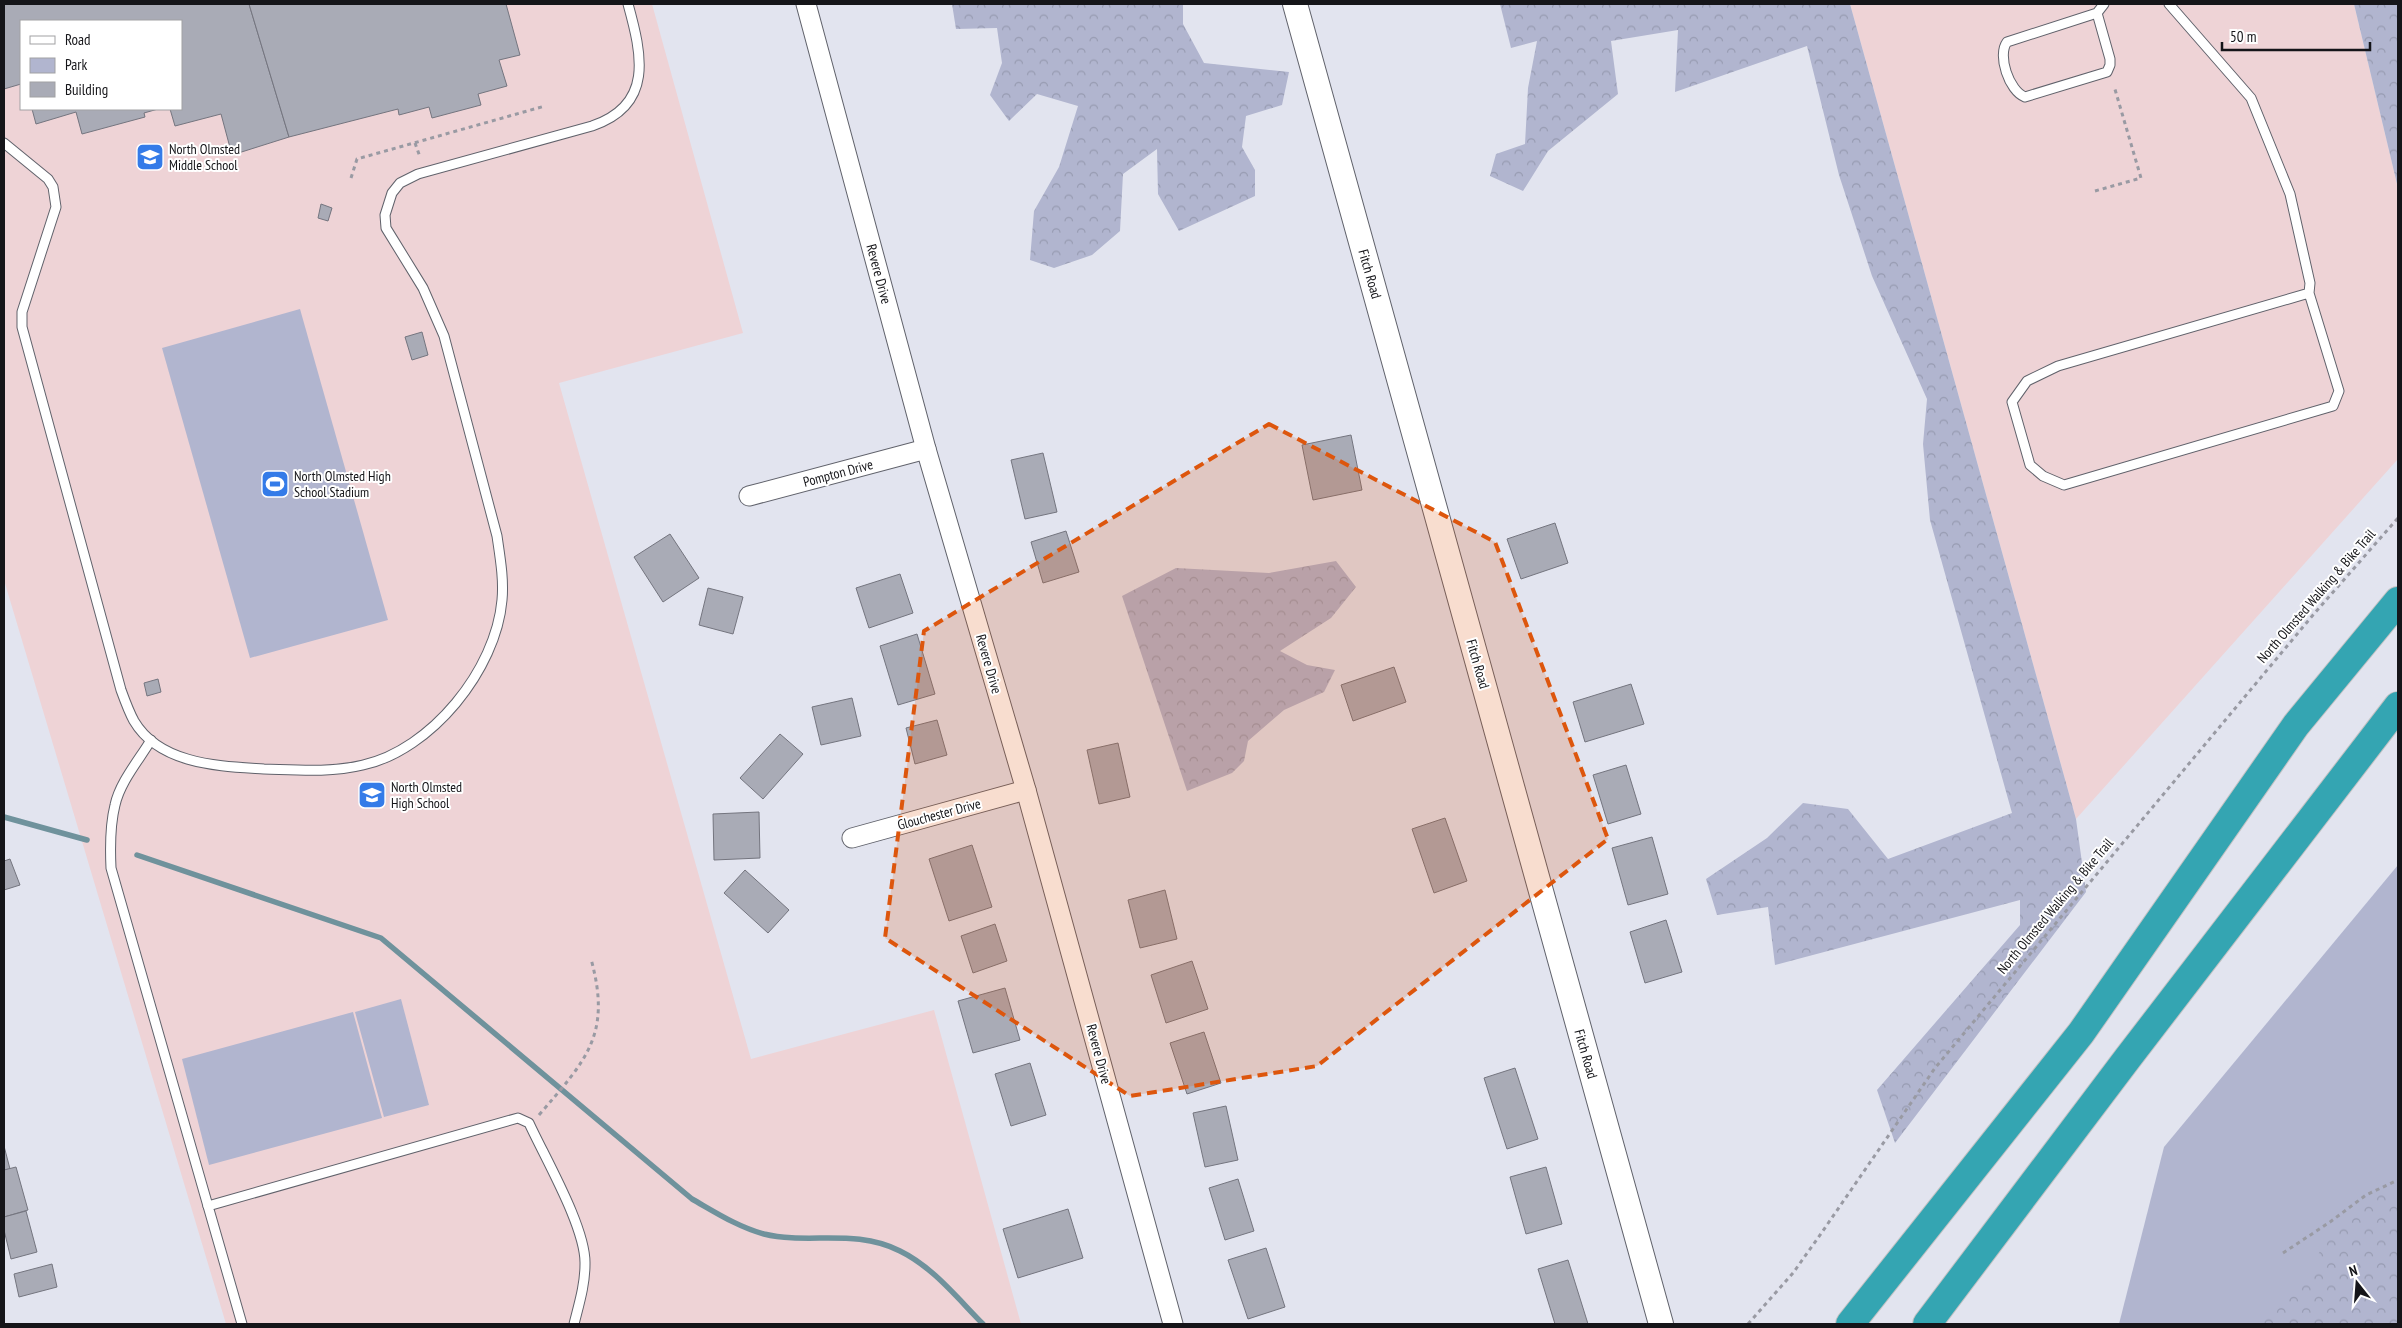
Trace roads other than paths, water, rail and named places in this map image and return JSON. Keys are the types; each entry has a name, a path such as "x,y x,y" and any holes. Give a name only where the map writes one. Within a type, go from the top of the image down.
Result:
{"highway":[{"path":"1850,1324 2081,1033 2296,725 2398,601"},
{"path":"1927,1324 2144,1035 2398,706"}],"street":[{"name":"Revere Drive","path":"806,4 926,449 1026,790 1173,1324"},
{"name":"Fitch Road","path":"1294,4 1661,1324"},
{"name":"Pompton Drive","path":"749,496 926,449"},
{"name":"Glouchester Drive","path":"852,838 1026,790"}],"lane":[{"path":"4,143 25,162 44,174 53,187 56,207 22,312 24,336 121,690 135,723 151,740 184,759 204,763 290,770 344,769 365,765 402,749 433,726 451,709 470,686 480,668 495,634 502,601 501,564 497,536 446,342 423,288 388,236 385,215 388,201 400,183 418,174 592,126 608,119 627,105 636,93 639,61 639,44 628,4"},
{"path":"2096,13 2110,59 2110,66 2107,72 2024,97 2019,95 2012,87 2002,54 2007,42 2096,13 2104,4"},
{"path":"2168,4 2251,98 2290,194 2310,283 2308,293 2339,391 2333,406 2064,484 2043,476 2030,465 2012,402 2027,381 2058,366 2308,293"},
{"path":"151,740 121,789 115,804 110,842 111,868 242,1324"},
{"path":"208,1206 518,1118 529,1123 581,1237 585,1262 584,1289 574,1324"}],"waterway":[{"path":"4,817 87,840"},
{"path":"137,855 381,938 692,1199 736,1223 764,1234 781,1237 866,1240 900,1251 934,1275 983,1324"}],"place":[{"name":"North Olmsted Middle School","path":"150,157"},
{"name":"North Olmsted High School Stadium","path":"275,484"},
{"name":"North Olmsted High School","path":"372,795"}]}
